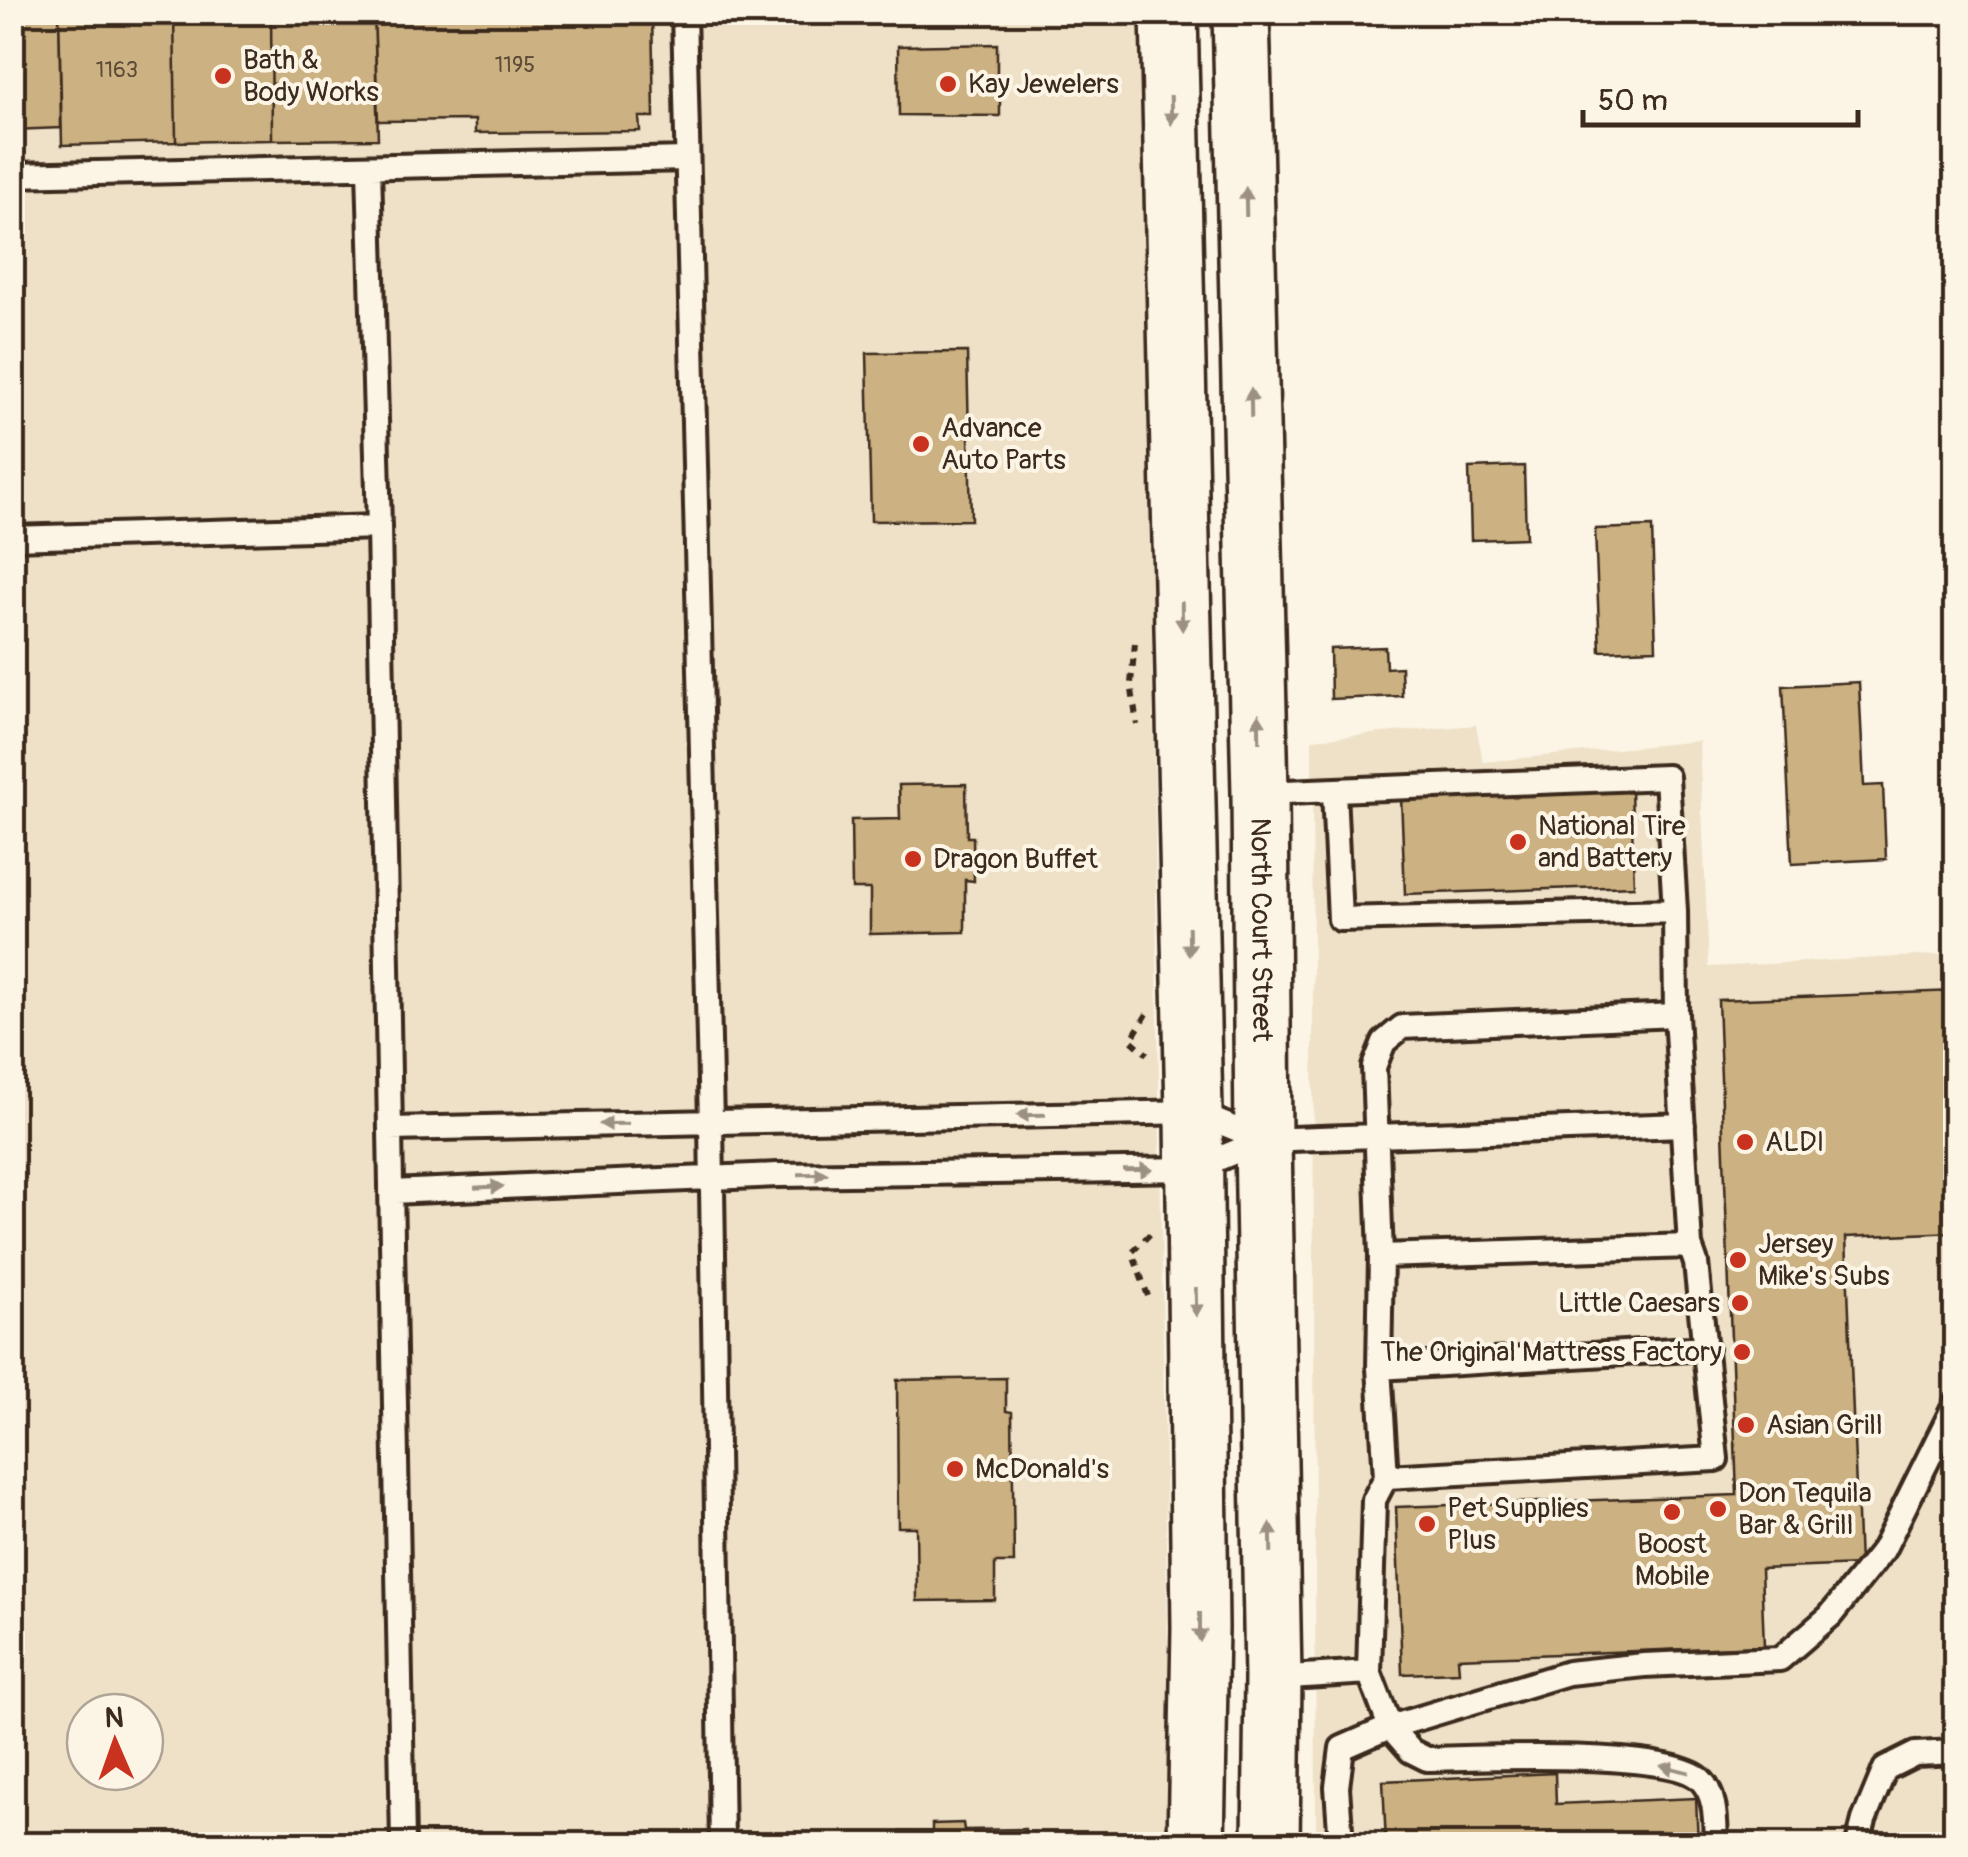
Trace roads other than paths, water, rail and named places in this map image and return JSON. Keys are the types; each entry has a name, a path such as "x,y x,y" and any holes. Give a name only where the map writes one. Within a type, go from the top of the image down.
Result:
{"main road":[{"path":"1168,12 1194,1112 1200,1628 1196,1844"},
{"name":"North Court Street","path":"1241,12 1260,792 1273,1678 1271,1844"}],"lane":[{"path":"684,12 711,1122 722,1844"},
{"path":"12,176 687,159"},
{"path":"370,168 403,1844"},
{"path":"12,538 379,527"},
{"path":"1260,792 1668,776 1676,911 1676,1015 1690,1246 1696,1263 1716,1459 1386,1477"},
{"path":"1334,791 1340,919 1676,911"},
{"path":"1676,1015 1402,1027 1384,1042 1374,1067 1374,1137 1381,1256 1379,1368 1386,1477 1374,1500 1368,1672 1390,1727 1411,1752 1427,1760 1565,1757 1687,1769 1704,1782 1713,1802 1716,1844"},
{"path":"390,1129 1194,1112 1263,1140"},
{"path":"391,1192 711,1178 1194,1169 1263,1140 1683,1124"},
{"path":"1381,1256 1690,1246"},
{"path":"1379,1368 1706,1348"},
{"path":"1341,1844 1337,1787 1342,1748 1390,1727 1568,1673 1780,1659 1830,1616 1883,1550 1956,1403"},
{"path":"1273,1678 1368,1672"},
{"path":"1858,1844 1885,1768 1915,1754 1956,1752"}],"place":[{"name":"Bath & Body Works","path":"223,76"},
{"name":"Kay Jewelers","path":"948,84"},
{"name":"Advance Auto Parts","path":"921,444"},
{"name":"National Tire and Battery","path":"1518,842"},
{"name":"Dragon Buffet","path":"913,859"},
{"name":"ALDI","path":"1745,1142"},
{"name":"Jersey Mike's Subs","path":"1738,1260"},
{"name":"Little Caesars","path":"1740,1303"},
{"name":"The Original Mattress Factory","path":"1742,1352"},
{"name":"Asian Grill","path":"1746,1425"},
{"name":"McDonald's","path":"955,1469"},
{"name":"Don Tequila Bar & Grill","path":"1718,1509"},
{"name":"Boost Mobile","path":"1672,1512"},
{"name":"Pet Supplies Plus","path":"1427,1524"}]}
